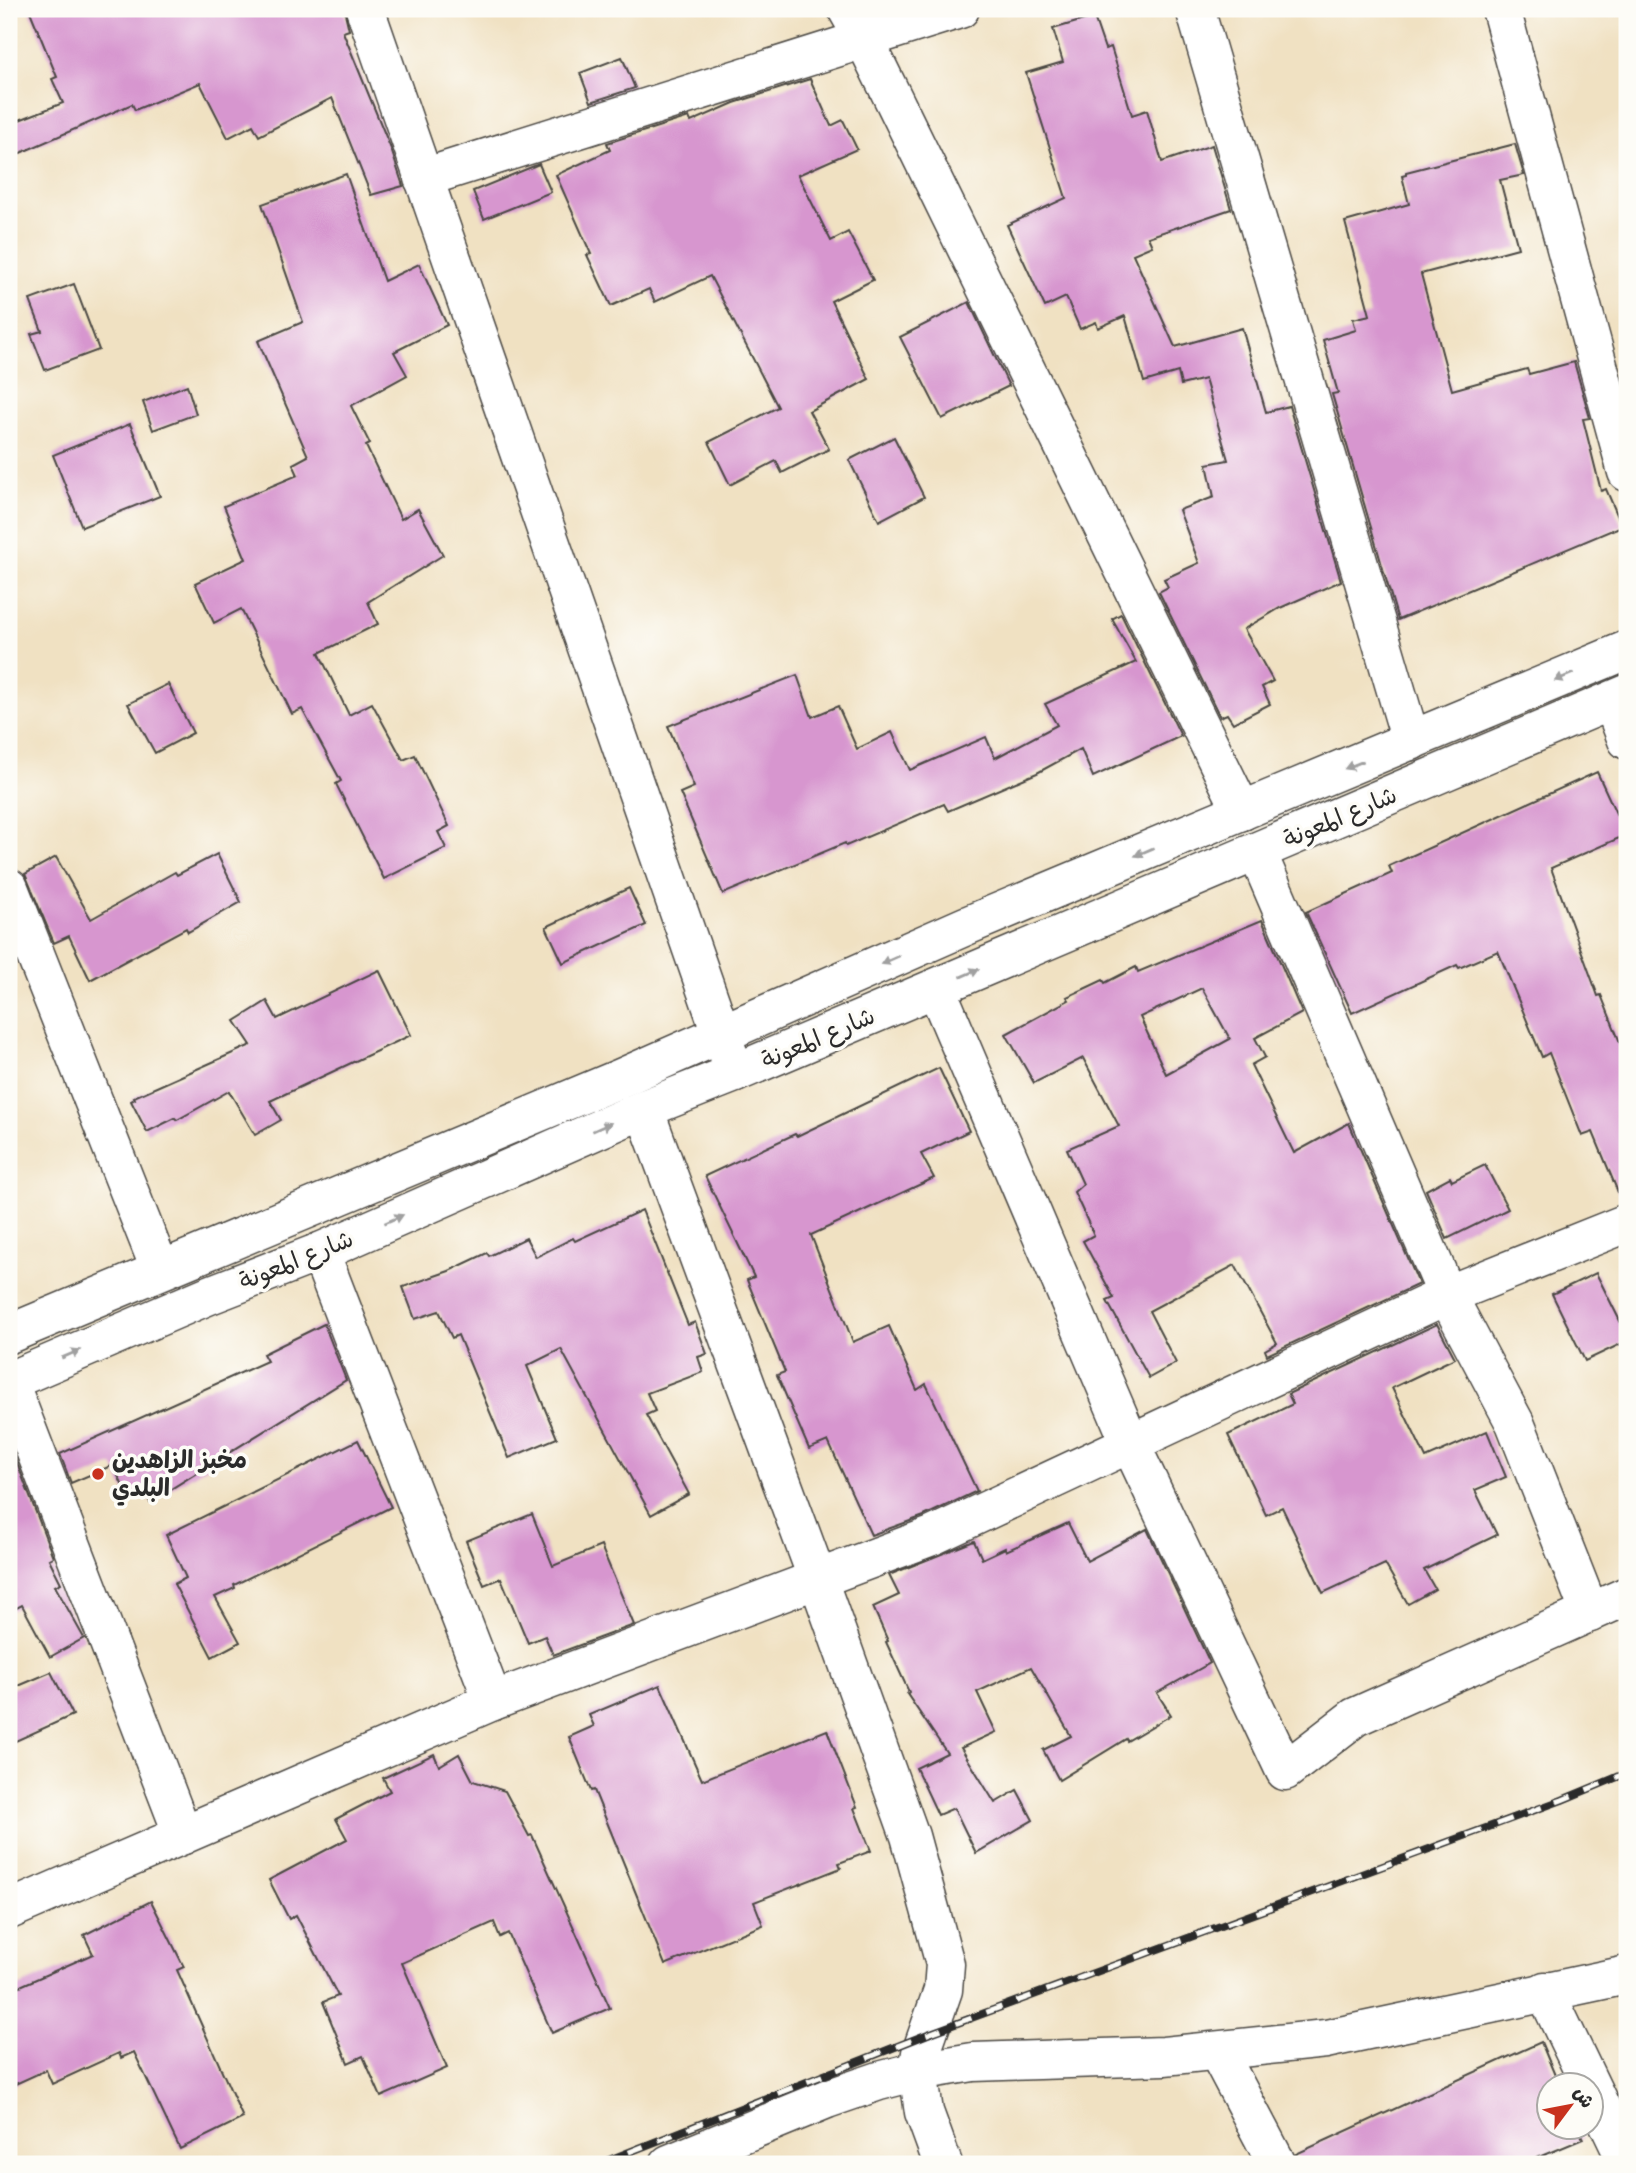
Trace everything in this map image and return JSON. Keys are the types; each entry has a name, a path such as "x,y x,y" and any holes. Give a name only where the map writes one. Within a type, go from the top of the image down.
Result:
{"main road":[{"path":"365,9 735,1073"},
{"path":"424,178 855,24 960,9"},
{"path":"1195,9 1411,741"},
{"path":"1501,9 1627,472"},
{"path":"855,24 1242,811"},
{"name":"شارع المعونة","path":"9,1334 722,1034 954,932 1627,650"},
{"path":"1619,698 1627,740"},
{"name":"شارع المعونة","path":"9,1381 207,1296 320,1252 644,1109 735,1073 1619,698"},
{"path":"1258,852 1447,1295 1515,1423 1590,1613"},
{"path":"9,888 160,1269"},
{"path":"936,988 1130,1445 1285,1771 1356,1717 1627,1596"},
{"path":"644,1109 910,1836 945,1964 943,1990 921,2053 918,2071 924,2112 943,2164"},
{"path":"9,1910 493,1701 932,1536 1447,1295 1627,1223"},
{"path":"320,1252 493,1701"},
{"path":"9,1381 183,1835"},
{"path":"669,2164 827,2099 918,2071 973,2062 1164,2056 1326,2039 1627,1975"},
{"path":"1545,1991 1627,2162"},
{"path":"1218,2052 1277,2164"}],"building":[{"path":"29,9 344,9 349,30 343,32 391,149 403,186 371,195 332,98 259,136 253,125 228,138 200,83 135,110 132,104 9,158 9,124 63,103 52,79 57,77"},
{"path":"1094,17 1105,49 1111,47 1132,115 1147,110 1162,162 1212,145 1231,209 1148,237 1152,246 1133,254 1175,347 1242,328 1266,412 1289,406 1341,581 1280,608 1244,629 1273,681 1262,687 1270,704 1233,723 1227,714 1220,717 1159,592 1168,587 1164,579 1199,563 1179,510 1214,497 1207,464 1228,460 1205,379 1181,385 1178,372 1144,382 1125,316 1098,328 1096,322 1080,329 1066,297 1045,307 1007,225 1066,198 1026,73 1063,62 1053,29"},
{"path":"622,57 635,88 591,102 580,73"},
{"path":"810,79 831,126 843,120 857,149 798,175 831,241 848,232 873,280 831,301 869,379 809,411 829,449 782,473 776,461 730,485 709,442 778,407 710,276 655,302 649,289 611,306 587,255 591,254 556,175 610,150 607,143 689,117 691,122 734,103"},
{"path":"1515,144 1524,175 1500,180 1518,248 1421,274 1452,390 1527,369 1529,374 1574,362 1590,418 1583,419 1601,491 1606,489 1622,526 1398,620 1332,394 1338,393 1323,340 1356,330 1353,319 1370,315 1345,222 1409,204 1402,176 1406,175 1406,172"},
{"path":"539,164 551,192 484,219 473,191"},
{"path":"346,174 384,281 419,264 447,325 394,352 407,375 351,406 370,444 366,446 401,519 418,509 443,555 368,602 378,624 319,653 349,715 372,703 403,760 415,755 449,826 438,832 446,848 384,879 336,784 341,781 302,709 292,714 241,609 214,623 195,583 246,559 224,506 298,475 293,464 308,456 258,341 303,322 262,204"},
{"path":"74,284 99,350 45,370 31,334 42,331 30,300"},
{"path":"969,302 1009,386 942,419 900,337"},
{"path":"187,385 196,414 153,430 143,402"},
{"path":"130,424 160,496 82,527 53,455"},
{"path":"894,437 924,497 879,521 849,460"},
{"path":"1121,614 1181,736 1093,777 1081,749 1037,773 948,811 944,804 723,894 680,793 694,787 668,726 797,675 812,717 838,706 857,749 892,732 910,770 986,737 995,758 1057,725 1045,704 1136,662 1112,619"},
{"path":"168,684 193,733 155,753 128,704"},
{"path":"1597,772 1626,835 1551,868 1598,996 1601,995 1627,1060 1627,1202 1622,1202 1593,1132 1582,1136 1549,1053 1542,1057 1498,951 1459,968 1457,965 1352,1013 1306,912 1392,873 1389,866"},
{"path":"217,854 241,902 188,932 186,928 90,980 69,936 54,943 25,874 56,857 91,919 175,872 177,875"},
{"path":"629,888 646,925 563,963 546,927"},
{"path":"1262,920 1302,1013 1255,1038 1265,1057 1251,1065 1294,1153 1349,1123 1419,1284 1267,1355 1265,1350 1277,1343 1235,1265 1149,1311 1176,1363 1149,1378 1107,1301 1114,1298 1083,1241 1094,1235 1074,1192 1083,1184 1067,1149 1119,1126 1083,1058 1034,1083 1006,1034 1069,1000 1067,997 1103,980 1105,983 1136,967 1138,972","holes":["1202,988 1230,1039 1166,1074 1140,1017"]},
{"path":"379,970 411,1035 270,1101 281,1120 255,1135 229,1091 177,1120 175,1118 147,1132 131,1101 134,1097 251,1045 235,1021 267,1001 277,1019"},
{"path":"939,1068 969,1131 921,1154 934,1178 811,1235 853,1342 889,1326 917,1390 926,1384 977,1491 924,1516 871,1535 828,1441 809,1449 777,1375 785,1372 747,1280 754,1277 705,1176 795,1134 797,1136"},
{"path":"1485,1165 1508,1209 1447,1239 1426,1190 1450,1177 1452,1181"},
{"path":"642,1210 688,1325 695,1322 707,1354 698,1357 703,1372 647,1393 655,1411 646,1415 689,1494 651,1515 561,1349 527,1366 557,1438 509,1458 458,1335 452,1338 439,1311 415,1319 403,1287 449,1271 487,1253 489,1256 526,1238 536,1257 573,1238 575,1241"},
{"path":"1596,1273 1627,1335 1627,1341 1585,1361 1552,1294"},
{"path":"324,1324 346,1380 150,1502 144,1490 128,1497 113,1465 71,1483 60,1454 267,1361 263,1354"},
{"path":"1437,1324 1455,1358 1392,1388 1426,1458 1487,1431 1506,1477 1475,1490 1497,1535 1424,1570 1435,1589 1408,1604 1385,1564 1323,1593 1282,1507 1266,1515 1228,1435 1293,1404 1288,1394"},
{"path":"358,1440 391,1507 215,1597 240,1642 212,1657 174,1584 186,1578 166,1535"},
{"path":"9,1442 53,1557 49,1559 61,1583 55,1586 84,1638 50,1657 22,1605 9,1612"},
{"path":"532,1514 553,1566 601,1546 634,1625 553,1655 545,1636 528,1643 501,1578 484,1585 466,1541"},
{"path":"1068,1523 1087,1561 1147,1529 1210,1663 1157,1693 1171,1715 1059,1780 1043,1750 1071,1736 1031,1667 977,1692 996,1732 961,1748 995,1803 1017,1790 1033,1820 976,1853 954,1808 938,1815 916,1768 947,1753 907,1694 909,1692 873,1607 899,1595 889,1575 974,1541 982,1559"},
{"path":"51,1672 73,1715 9,1744 9,1690"},
{"path":"660,1685 702,1780 827,1730 871,1851 839,1863 841,1868 754,1902 763,1925 665,1965 594,1790 591,1791 569,1737 594,1726 589,1715"},
{"path":"434,1754 439,1766 459,1754 473,1781 505,1791 529,1836 532,1835 610,2008 552,2033 508,1933 500,1937 494,1922 402,1963 447,2068 381,2097 363,2056 348,2063 323,2002 338,1996 296,1915 289,1919 269,1880 347,1839 336,1819 390,1791 383,1778"},
{"path":"151,1901 184,1967 177,1970 243,2118 180,2149 134,2052 121,2058 119,2053 52,2084 46,2070 9,2087 9,1991 93,1954 84,1935"},
{"path":"1541,2042 1554,2072 1534,2072 1534,2142 1576,2142 1523,2164 1299,2164 1296,2154"}],"railway":[{"path":"599,2164 928,2034 1562,1800 1627,1773"}],"place":[{"name":"مخبز الزاهدين البلدي","path":"98,1474"}]}
